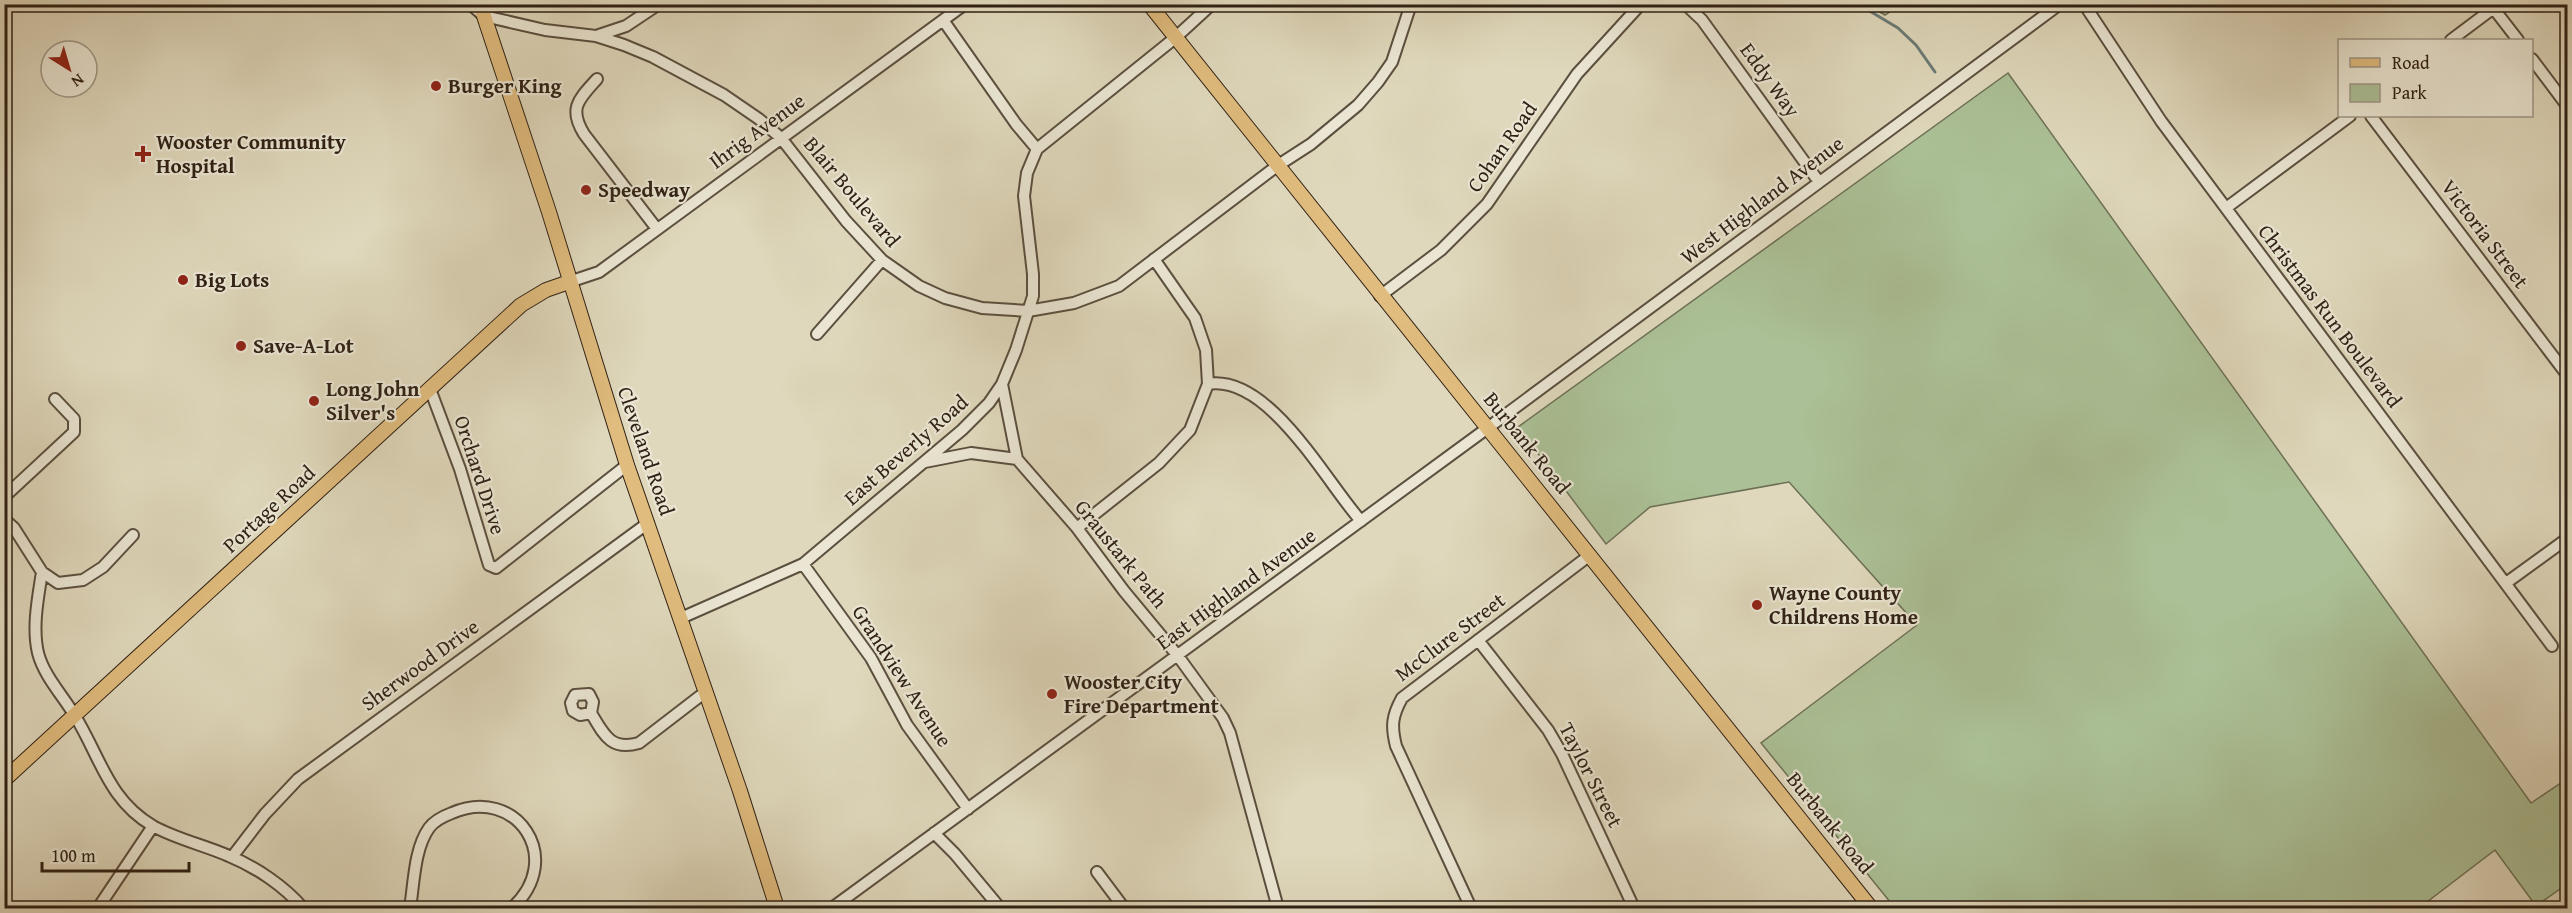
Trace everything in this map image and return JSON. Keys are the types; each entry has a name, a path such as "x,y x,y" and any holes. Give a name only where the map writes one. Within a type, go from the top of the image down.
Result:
{"main road":[{"name":"Burbank Road","path":"1149,4 1872,909"},
{"name":"Cleveland Road","path":"482,10 549,212 627,465 740,792 777,909"},
{"name":"Portage Road","path":"4,780 521,305 546,290 569,282"}],"street":[{"path":"470,4 482,10"},
{"path":"596,36 617,31 659,4"},
{"name":"Ihrig Avenue","path":"569,282 600,272 965,4"},
{"path":"942,20 1016,124 1037,149 1175,38 1212,4"},
{"name":"Blair Boulevard","path":"482,10 545,30 596,36 653,57 724,95 759,119 781,138 846,221 882,260 919,285 945,298 982,308 1028,311 1060,307 1096,296 1119,285 1277,166 1311,144 1359,105 1378,82 1392,62 1411,4"},
{"name":"Cohan Road","path":"1380,296 1441,250 1487,204 1562,93 1641,4"},
{"name":"Eddy Way","path":"1684,4 1702,20 1819,182"},
{"name":"West Highland Avenue","path":"1489,427 2060,4"},
{"name":"Christmas Run Boulevard","path":"2084,4 2161,121 2552,646"},
{"path":"2452,39 2497,7 2517,39"},
{"path":"2533,60 2568,107"},
{"path":"597,80 579,102 576,121 657,229"},
{"path":"2226,208 2349,117"},
{"name":"Victoria Street","path":"2372,117 2568,376"},
{"name":"East Beverly Road","path":"681,618 803,564 969,423 989,403 1002,384 1033,296 1033,274 1024,195 1027,173 1037,149"},
{"path":"818,334 882,260"},
{"path":"1077,528 1159,463 1190,430 1208,384 1206,350 1195,318 1154,260"},
{"path":"1208,384 1225,383 1274,411 1361,520"},
{"name":"Graustark Path","path":"1002,384 1017,459 1077,528 1124,591 1178,656 1223,718 1230,733 1278,909"},
{"name":"Orchard Drive","path":"430,389 460,469 489,565 496,568 627,465"},
{"path":"4,497 74,432 74,419 55,399"},
{"name":"East Highland Avenue","path":"832,909 1489,427"},
{"path":"922,463 971,453 1017,459"},
{"path":"4,519 14,528 42,572 58,583 83,580 103,567 133,535"},
{"name":"Sherwood Drive","path":"232,857 265,814 298,779 648,523"},
{"path":"2506,583 2568,538"},
{"name":"McClure Street","path":"1471,909 1402,762 1391,727 1393,714 1402,698 1590,555"},
{"name":"Grandview Avenue","path":"803,564 871,658 907,725 968,809"},
{"path":"42,572 36,637 38,654 43,667 76,716 99,767 113,789 133,812 153,826 232,857 276,883 303,909"},
{"name":"Taylor Street","path":"1478,640 1548,730 1562,754 1634,909"},
{"path":"591,713 602,731 614,744 627,746 639,742 704,693"},
{"path":"410,909 422,842 430,827 444,816 467,806 490,807 510,815 525,830 533,843 536,861 533,880 526,894 512,909"},
{"path":"98,909 153,826"},
{"path":"934,833 955,854 1000,909"},
{"path":"1097,872 1124,909"}],"green space":[{"path":"1900,4 1885,15 1867,5"},
{"path":"2008,73 2531,803 2567,779 2567,884 2536,906 2495,850 2419,908 1895,908 1761,743 1917,625 1789,482 1650,507 1606,544 1518,427"}],"waterway":[{"path":"1858,4 1898,28 1916,45 1935,72"}],"place":[{"name":"Burger King","path":"436,86"},
{"name":"Wooster Community Hospital","path":"143,154"},
{"name":"Speedway","path":"586,190"},
{"name":"Big Lots","path":"183,280"},
{"name":"Save-A-Lot","path":"241,346"},
{"name":"Long John Silver's","path":"314,401"},
{"name":"Wayne County Childrens Home","path":"1757,605"},
{"name":"Wooster City Fire Department","path":"1052,694"}]}
